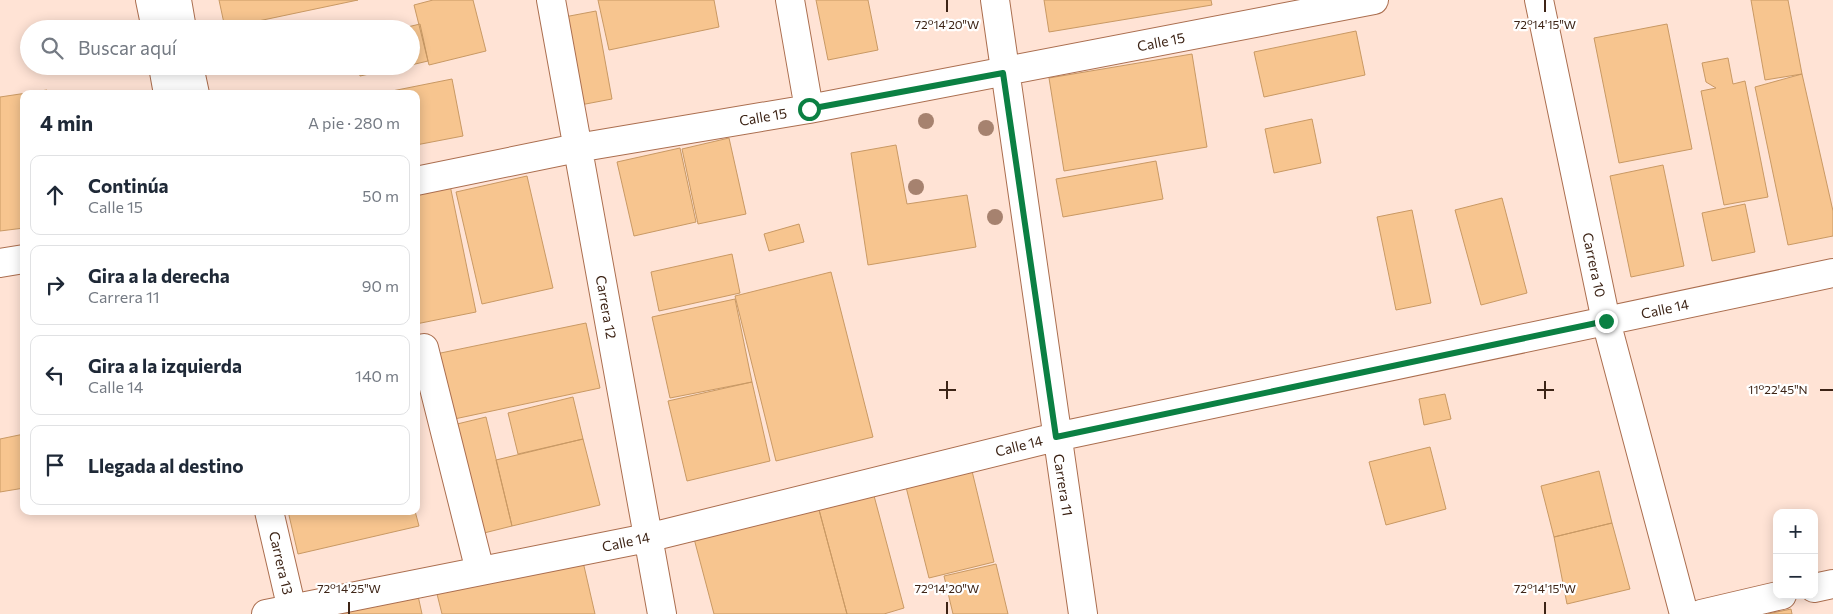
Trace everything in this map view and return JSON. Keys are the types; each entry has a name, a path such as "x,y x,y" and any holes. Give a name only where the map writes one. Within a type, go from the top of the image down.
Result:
{"street":[{"path":"150,0 154,20"},
{"path":"177,0 180,20"},
{"name":"Carrera 12","path":"551,0 662,614"},
{"path":"790,0 809,109"},
{"name":"Carrera 11","path":"994,0 1082,614"},
{"name":"Calle 15","path":"420,180 577,148 809,109 1003,73 1374,0"},
{"name":"Carrera 10","path":"1539,0 1606,321 1684,614"},
{"path":"165,75 167,90"},
{"path":"191,75 194,90"},
{"path":"0,263 20,260"},
{"name":"Calle 14","path":"283,612 647,538 1056,437 1833,273"},
{"path":"424,348 480,571"},
{"name":"Carrera 13","path":"270,515 283,612"},
{"path":"1818,587 1833,584"},
{"path":"1701,614 1773,597"}],"building":[{"path":"219,0 358,0 263,20 223,20"},
{"path":"433,0 473,0 486,51 429,65 420,29 420,20 418,20 414,5"},
{"path":"598,0 714,0 719,27 609,50"},
{"path":"816,0 868,0 878,50 828,60"},
{"path":"1044,0 1211,0 1212,5 1049,32"},
{"path":"1751,0 1788,0 1802,74 1765,80"},
{"path":"596,11 612,99 575,106 559,18"},
{"path":"420,24 428,61 420,63"},
{"path":"1667,24 1692,149 1619,163 1594,38"},
{"path":"1356,31 1365,75 1264,97 1254,52"},
{"path":"1192,54 1207,147 1064,171 1049,78"},
{"path":"1728,58 1733,84 1745,81 1768,197 1724,205 1701,91 1716,88 1706,82 1702,63"},
{"path":"1802,74 1833,211 1833,236 1788,245 1755,87"},
{"path":"452,79 463,136 420,144 420,90 397,90"},
{"path":"20,94 20,228 0,231 0,97"},
{"path":"1312,119 1321,163 1274,173 1265,129"},
{"path":"729,138 746,214 698,224 682,149"},
{"path":"896,145 907,204 967,195 976,247 868,265 851,153"},
{"path":"680,148 696,222 634,236 617,162"},
{"path":"1156,161 1163,199 1063,217 1056,179"},
{"path":"1663,165 1684,266 1631,277 1610,176"},
{"path":"527,176 553,288 482,304 456,192"},
{"path":"450,185 476,312 420,323 420,191"},
{"path":"1502,198 1527,293 1481,305 1455,210"},
{"path":"1745,204 1755,252 1712,261 1702,213"},
{"path":"1412,210 1431,303 1396,310 1377,217"},
{"path":"799,224 804,242 769,251 764,234"},
{"path":"732,254 740,293 659,311 651,272"},
{"path":"831,272 873,437 776,461 735,296"},
{"path":"735,299 752,382 670,398 652,317"},
{"path":"586,323 600,388 445,421 431,355"},
{"path":"752,382 770,461 687,481 668,401"},
{"path":"1445,394 1451,419 1424,425 1419,399"},
{"path":"573,397 583,439 518,454 508,413"},
{"path":"486,417 512,526 480,534 453,425"},
{"path":"20,435 20,489 0,492 0,439"},
{"path":"583,439 600,505 512,526 496,460"},
{"path":"1430,447 1446,509 1386,525 1369,462"},
{"path":"972,471 994,562 929,578 906,487"},
{"path":"1599,471 1612,523 1554,537 1541,486"},
{"path":"873,492 904,608 884,614 847,614 818,506"},
{"path":"818,506 847,614 714,614 692,531"},
{"path":"289,515 416,515 419,526 298,554"},
{"path":"1612,523 1630,589 1567,604 1554,537"},
{"path":"581,553 595,614 442,614 435,586"},
{"path":"996,564 1008,614 953,614 944,576"},
{"path":"417,591 422,614 333,614"},
{"path":"1791,609 1792,614 1768,614"}],"route":[{"path":"809,109 1003,73 1056,437 1606,321"}]}
